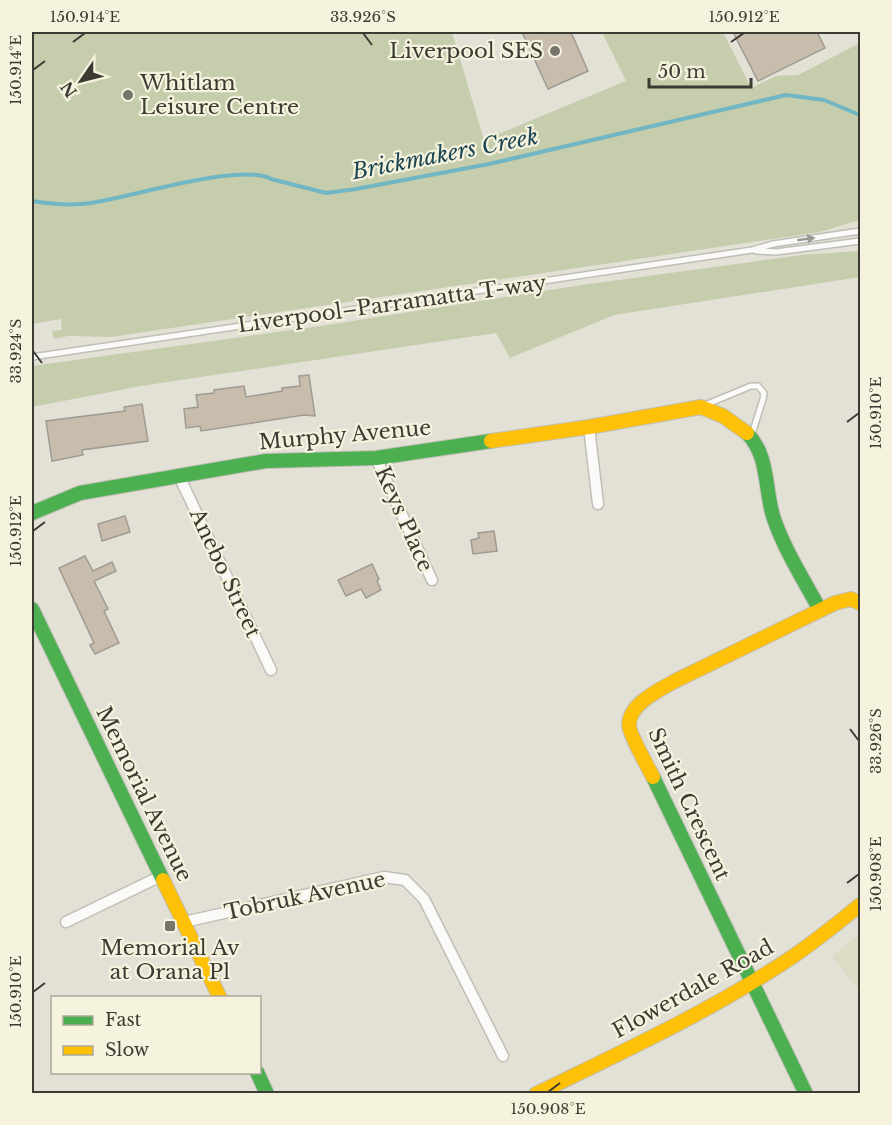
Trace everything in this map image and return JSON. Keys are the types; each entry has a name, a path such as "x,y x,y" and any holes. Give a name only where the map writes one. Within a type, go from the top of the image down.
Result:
{"street":[{"name":"Murphy Avenue","path":"32,513 80,493 266,461 376,458 589,427 701,407"},
{"path":"701,407 717,411 735,421 758,446 775,520 820,610"},
{"path":"589,427 598,504"},
{"name":"Keys Place","path":"376,458 432,580"},
{"name":"Anebo Street","path":"179,476 271,670"},
{"name":"Smith Crescent","path":"806,1094 751,984 629,726 633,710 658,690 842,600 850,599 861,603"},
{"name":"Memorial Avenue","path":"32,609 219,996"},
{"path":"66,922 160,876"},
{"name":"Tobruk Avenue","path":"184,922 384,877 405,880 424,899 503,1056"},
{"name":"Flowerdale Road","path":"536,1094 641,1043 751,984 826,935 861,905"},
{"path":"257,1074 267,1094"}],"lane":[{"name":"Liverpool–Parramatta T-way","path":"32,357 752,250 774,244 861,231"},
{"name":"Liverpool–Parramatta T-way","path":"752,250 776,252 861,241"},
{"name":"Murphy Avenue","path":"701,407 751,386 758,386 764,393 751,436"}],"shaded area":[{"path":"860,933 860,991 832,957"}],"green space":[{"path":"32,32 452,32 484,140 626,81 602,32 723,32 751,88 776,76 798,75 860,43 860,199 858,199 860,220 820,232 111,337 68,336 54,339 52,331 62,330 61,319 32,324"},
{"path":"860,251 860,277 614,315 510,358 496,333 141,386 32,407 32,366 321,326 582,285 802,255"}],"building":[{"name":"Liverpool SES","path":"522,32 571,32 588,71 548,89"},
{"path":"733,32 817,32 825,48 758,81"},
{"path":"309,375 315,416 304,415 201,431 200,426 186,428 184,409 198,407 196,395 244,386 246,397 282,391 282,388 300,386 299,376"},
{"path":"142,404 148,441 82,450 83,455 52,461 46,421 125,411 124,407"},
{"path":"125,516 130,532 102,541 98,524"},
{"path":"494,531 497,551 473,554 471,540 479,538 478,533"},
{"path":"85,556 93,571 112,562 116,571 94,581 108,609 104,611 119,643 95,654 90,645 94,643 59,568"},
{"path":"372,564 381,590 366,598 361,589 346,596 338,580"}],"waterway":[{"name":"Brickmakers Creek","path":"32,201 61,204 91,203 184,183 235,175 256,175 326,193 356,189 489,164 786,95 824,100 860,115"}],"traffic: fast":[{"path":"747,433 760,452 778,531 820,610"},
{"path":"32,513 80,493 266,461 376,458 491,441"},
{"path":"32,609 163,880"},
{"path":"653,777 806,1094"},
{"path":"258,1074 267,1094"}],"traffic: slow":[{"path":"491,441 589,427 701,407 723,416 747,433"},
{"path":"653,777 635,743 629,725 630,717 646,698 675,681 835,603 851,599 860,603"},
{"path":"163,880 219,996"},
{"path":"536,1094 662,1032 753,982 793,956 860,905"}],"place":[{"name":"Liverpool SES","path":"555,51"},
{"name":"Whitlam Leisure Centre","path":"128,95"},
{"name":"Memorial Av at Orana Pl","path":"170,926"}]}
